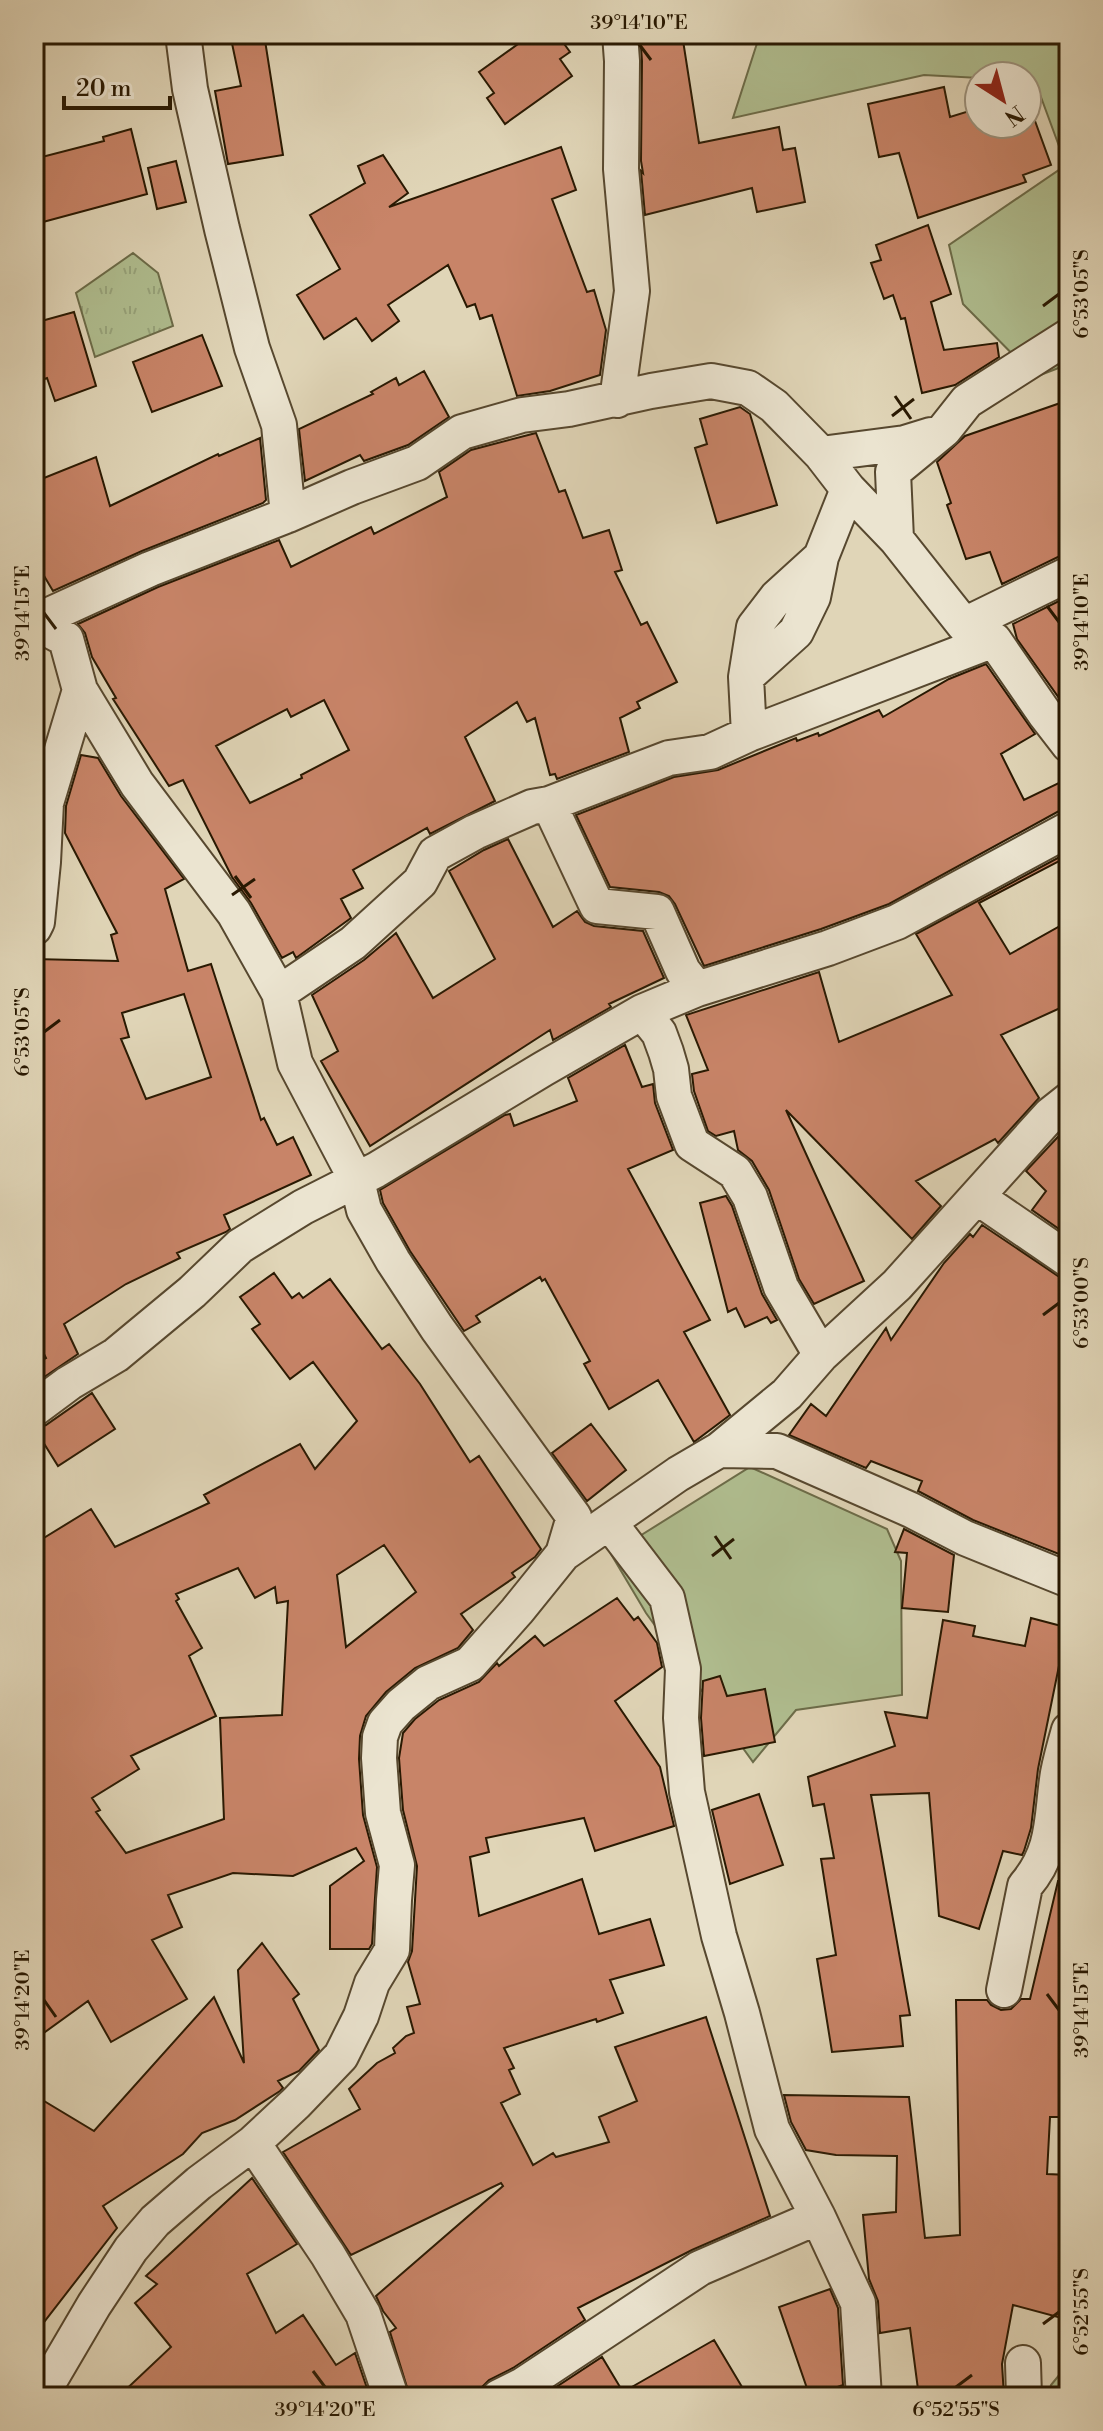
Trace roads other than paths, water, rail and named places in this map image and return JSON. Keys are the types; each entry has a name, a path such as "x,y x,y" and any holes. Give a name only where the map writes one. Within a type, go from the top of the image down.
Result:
{"street":[{"path":"183,34 190,89 222,229 252,348 279,425 288,515"},
{"path":"617,400 632,291 621,169 620,34"},
{"path":"896,539 893,472 944,430 967,401 1069,336"},
{"path":"34,622 150,569 417,463 462,432 522,415 569,409 711,381 748,388 774,406 896,539 964,625 994,640 1069,745"},
{"path":"821,454 905,443 944,430"},
{"path":"749,734 746,677 796,632 813,597 821,557 848,489"},
{"path":"964,625 1069,574"},
{"path":"34,622 66,639 80,690 137,784 234,913 279,993 295,1063 357,1181 364,1210 437,1328 574,1517 563,1554"},
{"path":"279,993 353,943 420,882 435,854 475,832 532,807 549,804 669,758 710,752 749,734 994,640"},
{"path":"34,928 43,862 46,803 80,690"},
{"path":"549,804 597,906 657,912 683,971 697,989"},
{"path":"34,1409 69,1383 116,1355 192,1292 240,1246 303,1207 357,1181 642,1012 697,989 828,948 897,922 1069,829"},
{"path":"642,1012 659,1033 671,1069 674,1096 692,1144 735,1172 743,1185 781,1287 821,1355"},
{"path":"40,2397 131,2249 166,2211 253,2143 341,2056 361,2016 372,1983 392,1950 397,1865 383,1813 379,1758 380,1737 385,1723 428,1683 470,1664 563,1554 678,1474 719,1450 787,1394 821,1355 897,1285 1050,1115 1069,1100"},
{"path":"977,1197 1069,1260"},
{"path":"719,1450 777,1451 911,1510 965,1538 1069,1580"},
{"path":"609,1522 667,1598 683,1669 681,1718 687,1792 719,1936 772,2129 858,2303 864,2397"},
{"path":"1004,1990 1025,1886 1036,1873 1050,1842 1059,1771 1069,1730"},
{"path":"253,2143 328,2255 363,2314 391,2397"},
{"path":"499,2397 523,2385 700,2268 818,2217"},
{"path":"1023,2363 1024,2397"}]}
